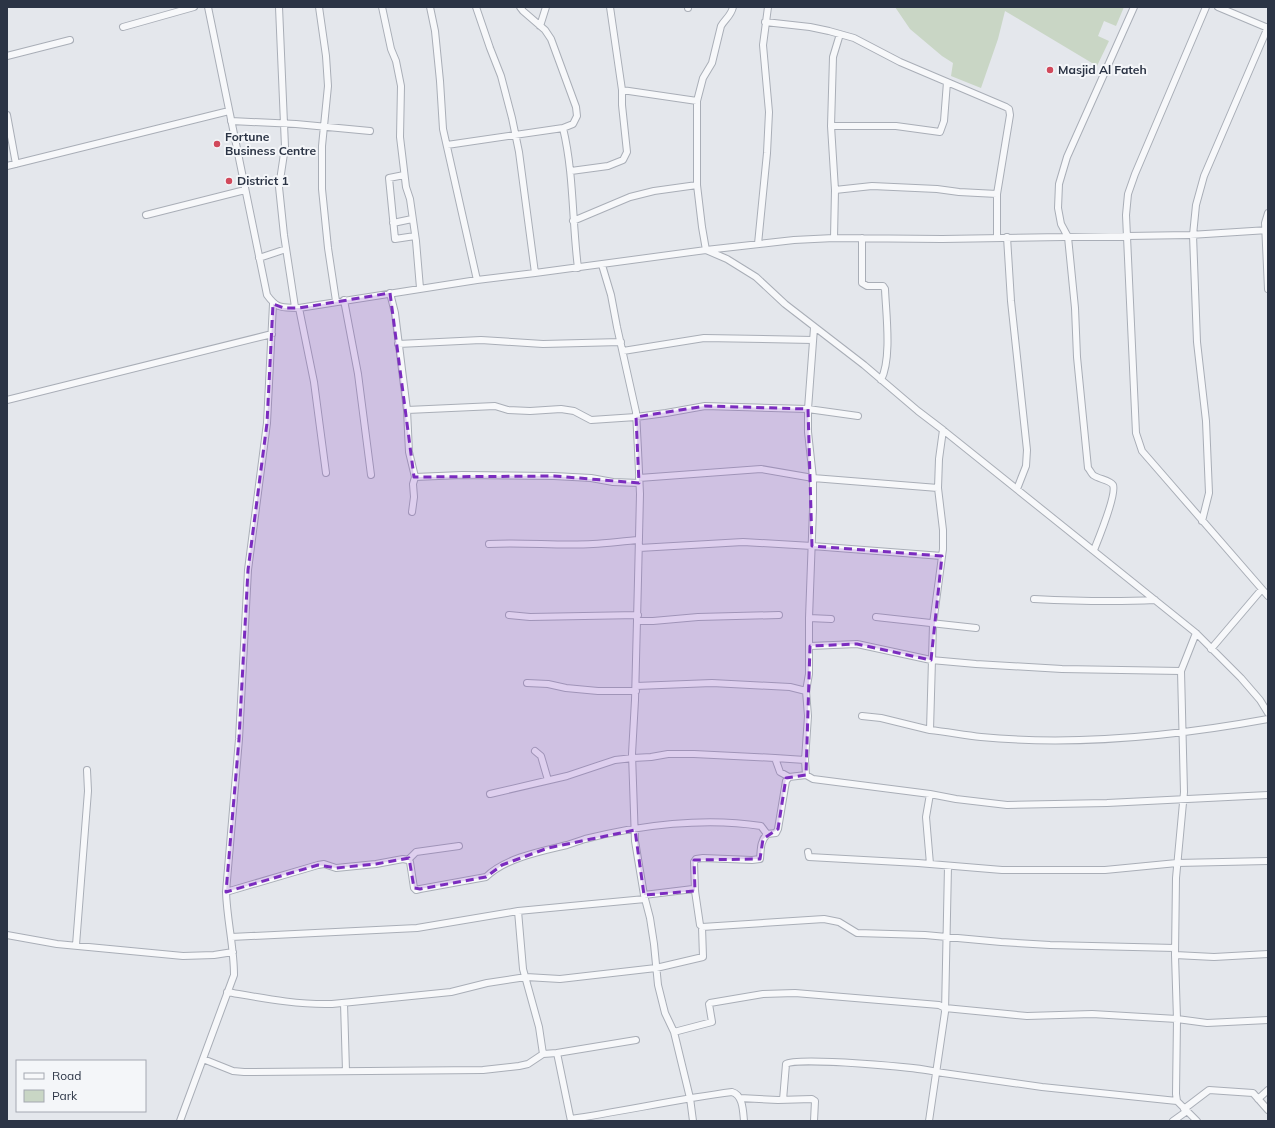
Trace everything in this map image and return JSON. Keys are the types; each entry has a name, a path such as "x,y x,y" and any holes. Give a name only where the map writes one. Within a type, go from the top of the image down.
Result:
{"street":[{"path":"123,27 194,7"},
{"path":"180,1121 234,975 233,952 227,916 226,892 240,739 248,570 267,423 273,304 267,295 208,7"},
{"path":"279,7 285,147 279,187 286,249 297,308 314,382 326,473"},
{"path":"319,7 326,56 328,86 324,127 322,189 328,248 336,301"},
{"path":"382,7 401,86 400,137 404,176 415,236 420,288"},
{"path":"430,7 440,81 443,129 477,280"},
{"path":"476,7 490,48 502,76 515,134 520,160 535,273"},
{"path":"447,145 563,128 573,124 577,116 576,107 551,39 520,7"},
{"path":"540,26 546,7"},
{"path":"571,171 608,166 623,160 627,152 628,147 622,112 622,90 610,7"},
{"path":"706,250 697,185 697,101 703,78 712,63 721,26 724,21 729,18 733,7"},
{"path":"758,244 767,153 769,112 763,46 768,7"},
{"path":"1094,550 1106,520 1113,485 1110,482 1092,475 1088,468 1077,356 1075,308 1068,237 1061,224 1058,208 1059,184 1067,157 1134,7"},
{"path":"1206,7 1135,174 1128,194 1126,215 1136,433 1142,450 1268,596"},
{"path":"1202,521 1208,493 1206,421 1197,342 1193,235 1196,205 1204,176 1268,28 1218,7"},
{"path":"765,22 810,27 854,38 900,62 1006,107 1009,110 1010,115 997,194 997,238"},
{"path":"834,238 834,190 831,126 834,57 840,34"},
{"path":"7,56 70,40"},
{"path":"831,126 896,126 940,132 944,121 947,82"},
{"path":"622,90 697,101"},
{"path":"7,166 229,111"},
{"path":"7,115 16,164"},
{"path":"231,121 284,125 296,124 370,131"},
{"path":"563,128 571,171 573,221 578,268"},
{"path":"404,176 390,178 395,239 415,236"},
{"path":"573,221 630,197 654,191 697,185"},
{"path":"834,190 872,186 997,194"},
{"path":"146,215 245,190"},
{"path":"1268,213 1265,223 1267,230 1268,289"},
{"path":"393,223 412,219"},
{"path":"273,304 284,308 297,308 420,288 706,250 834,238 997,238 1193,235 1267,230"},
{"path":"1007,237 1011,301 1027,450 1026,466 1017,490"},
{"path":"862,238 862,283 867,286 882,286 885,289 887,350 884,373 880,380"},
{"path":"259,258 286,249"},
{"path":"706,250 727,259 756,277 814,328 864,365 918,411 1094,550 1196,633 1260,700 1268,713"},
{"path":"602,265 611,294 636,417 639,481 639,548 633,758 635,841 650,918 658,985 665,1013 674,1032 690,1098 693,1121"},
{"path":"390,293 407,410 409,452 415,476 413,484 412,512"},
{"path":"344,300 358,374 371,475"},
{"path":"806,775 805,760 808,716 806,691 809,674 810,646 809,618 813,478 808,409 814,328"},
{"path":"7,400 272,334"},
{"path":"623,351 704,338 813,340"},
{"path":"398,344 481,340 543,344 621,342"},
{"path":"407,410 495,406 508,410 574,411 591,420 636,417 705,406 808,409 858,416"},
{"path":"930,730 933,624 936,592 942,556 942,530 938,488 939,459 943,430"},
{"path":"415,476 554,476 591,478 613,482 639,481 761,469 813,478 938,488"},
{"path":"489,544 593,544 639,540"},
{"path":"639,548 743,542 942,556"},
{"path":"1211,649 1262,589"},
{"path":"1034,599 1095,602 1155,600"},
{"path":"509,615 530,617 638,618 653,621 698,617 779,614"},
{"path":"876,617 976,628"},
{"path":"809,618 831,619"},
{"path":"1196,633 1181,671 1184,770 1183,800 1177,863 1174,951 1177,1019 1176,1094 1177,1101 1197,1121"},
{"path":"810,646 857,644 931,660 976,664 1062,669 1181,671"},
{"path":"527,683 548,684 566,688 598,691 712,683 790,688 806,691"},
{"path":"862,716 881,718 930,730 980,737 1051,740 1106,738 1182,732 1218,728 1268,719"},
{"path":"535,751 541,756 548,780"},
{"path":"490,794 567,776 615,760 651,758 668,754 805,760"},
{"path":"775,758 780,772 789,778 806,775 813,779 1007,805 1106,803 1268,795"},
{"path":"76,945 88,791 87,770"},
{"path":"227,992 283,1002 316,1004 344,1003 450,992 487,983 526,978 552,979 656,968 703,957 702,927 700,925 695,891 694,862 696,859 703,858 760,859 760,847 763,839 767,834 776,833 778,829 786,783 789,778"},
{"path":"930,794 926,817 930,864"},
{"path":"408,860 410,862 414,888 416,890 420,890 486,877 502,865 541,851 585,839 662,825 714,822 760,826 767,834"},
{"path":"408,860 416,852 459,846"},
{"path":"808,852 809,857 1002,870 1105,870 1177,863 1268,861"},
{"path":"226,892 318,865 324,864 336,868 376,864 403,859 408,860"},
{"path":"929,1121 946,1008 948,866"},
{"path":"231,937 417,928 518,911 645,897 693,889 695,891"},
{"path":"518,911 523,968 539,1027 543,1054"},
{"path":"702,927 824,919 839,922 857,933 1174,951 1214,957 1268,954"},
{"path":"7,935 51,943 183,956 214,955 233,952"},
{"path":"674,1032 712,1022 708,1004 710,1003 763,994 795,993 939,1005 946,1008 1027,1016 1092,1014 1207,1022 1268,1020"},
{"path":"344,1003 346,1071"},
{"path":"203,1059 233,1070 244,1072 498,1068 528,1064 543,1054 636,1040"},
{"path":"557,1053 571,1120 690,1098 732,1092 737,1094 740,1098 744,1121"},
{"path":"783,1100 786,1064 790,1061 920,1068 936,1072 1042,1087 1177,1101"},
{"path":"1173,1121 1209,1090 1253,1093 1268,1110"},
{"path":"1258,1098 1268,1090"},
{"path":"740,1098 814,1100 814,1121"}],"highlighted area":[{"path":"390,293 414,477 554,476 639,483 636,417 705,406 808,409 812,546 942,556 931,660 857,644 810,646 806,775 786,778 778,829 763,839 760,859 694,860 695,891 644,895 635,830 548,848 502,865 486,877 420,889 414,888 409,858 376,864 336,868 318,865 226,892 239,739 248,570 267,423 273,304 284,308 299,308"}],"green space":[{"path":"895,7 1124,7 1116,26 1104,21 1098,36 1109,41 1097,66 1005,11 998,39 981,88 951,76 953,63 942,56 910,29"}],"place":[{"name":"Masjid Al Fateh","path":"1050,70"},
{"name":"Fortune Business Centre","path":"217,144"},
{"name":"District 1","path":"229,181"}]}
